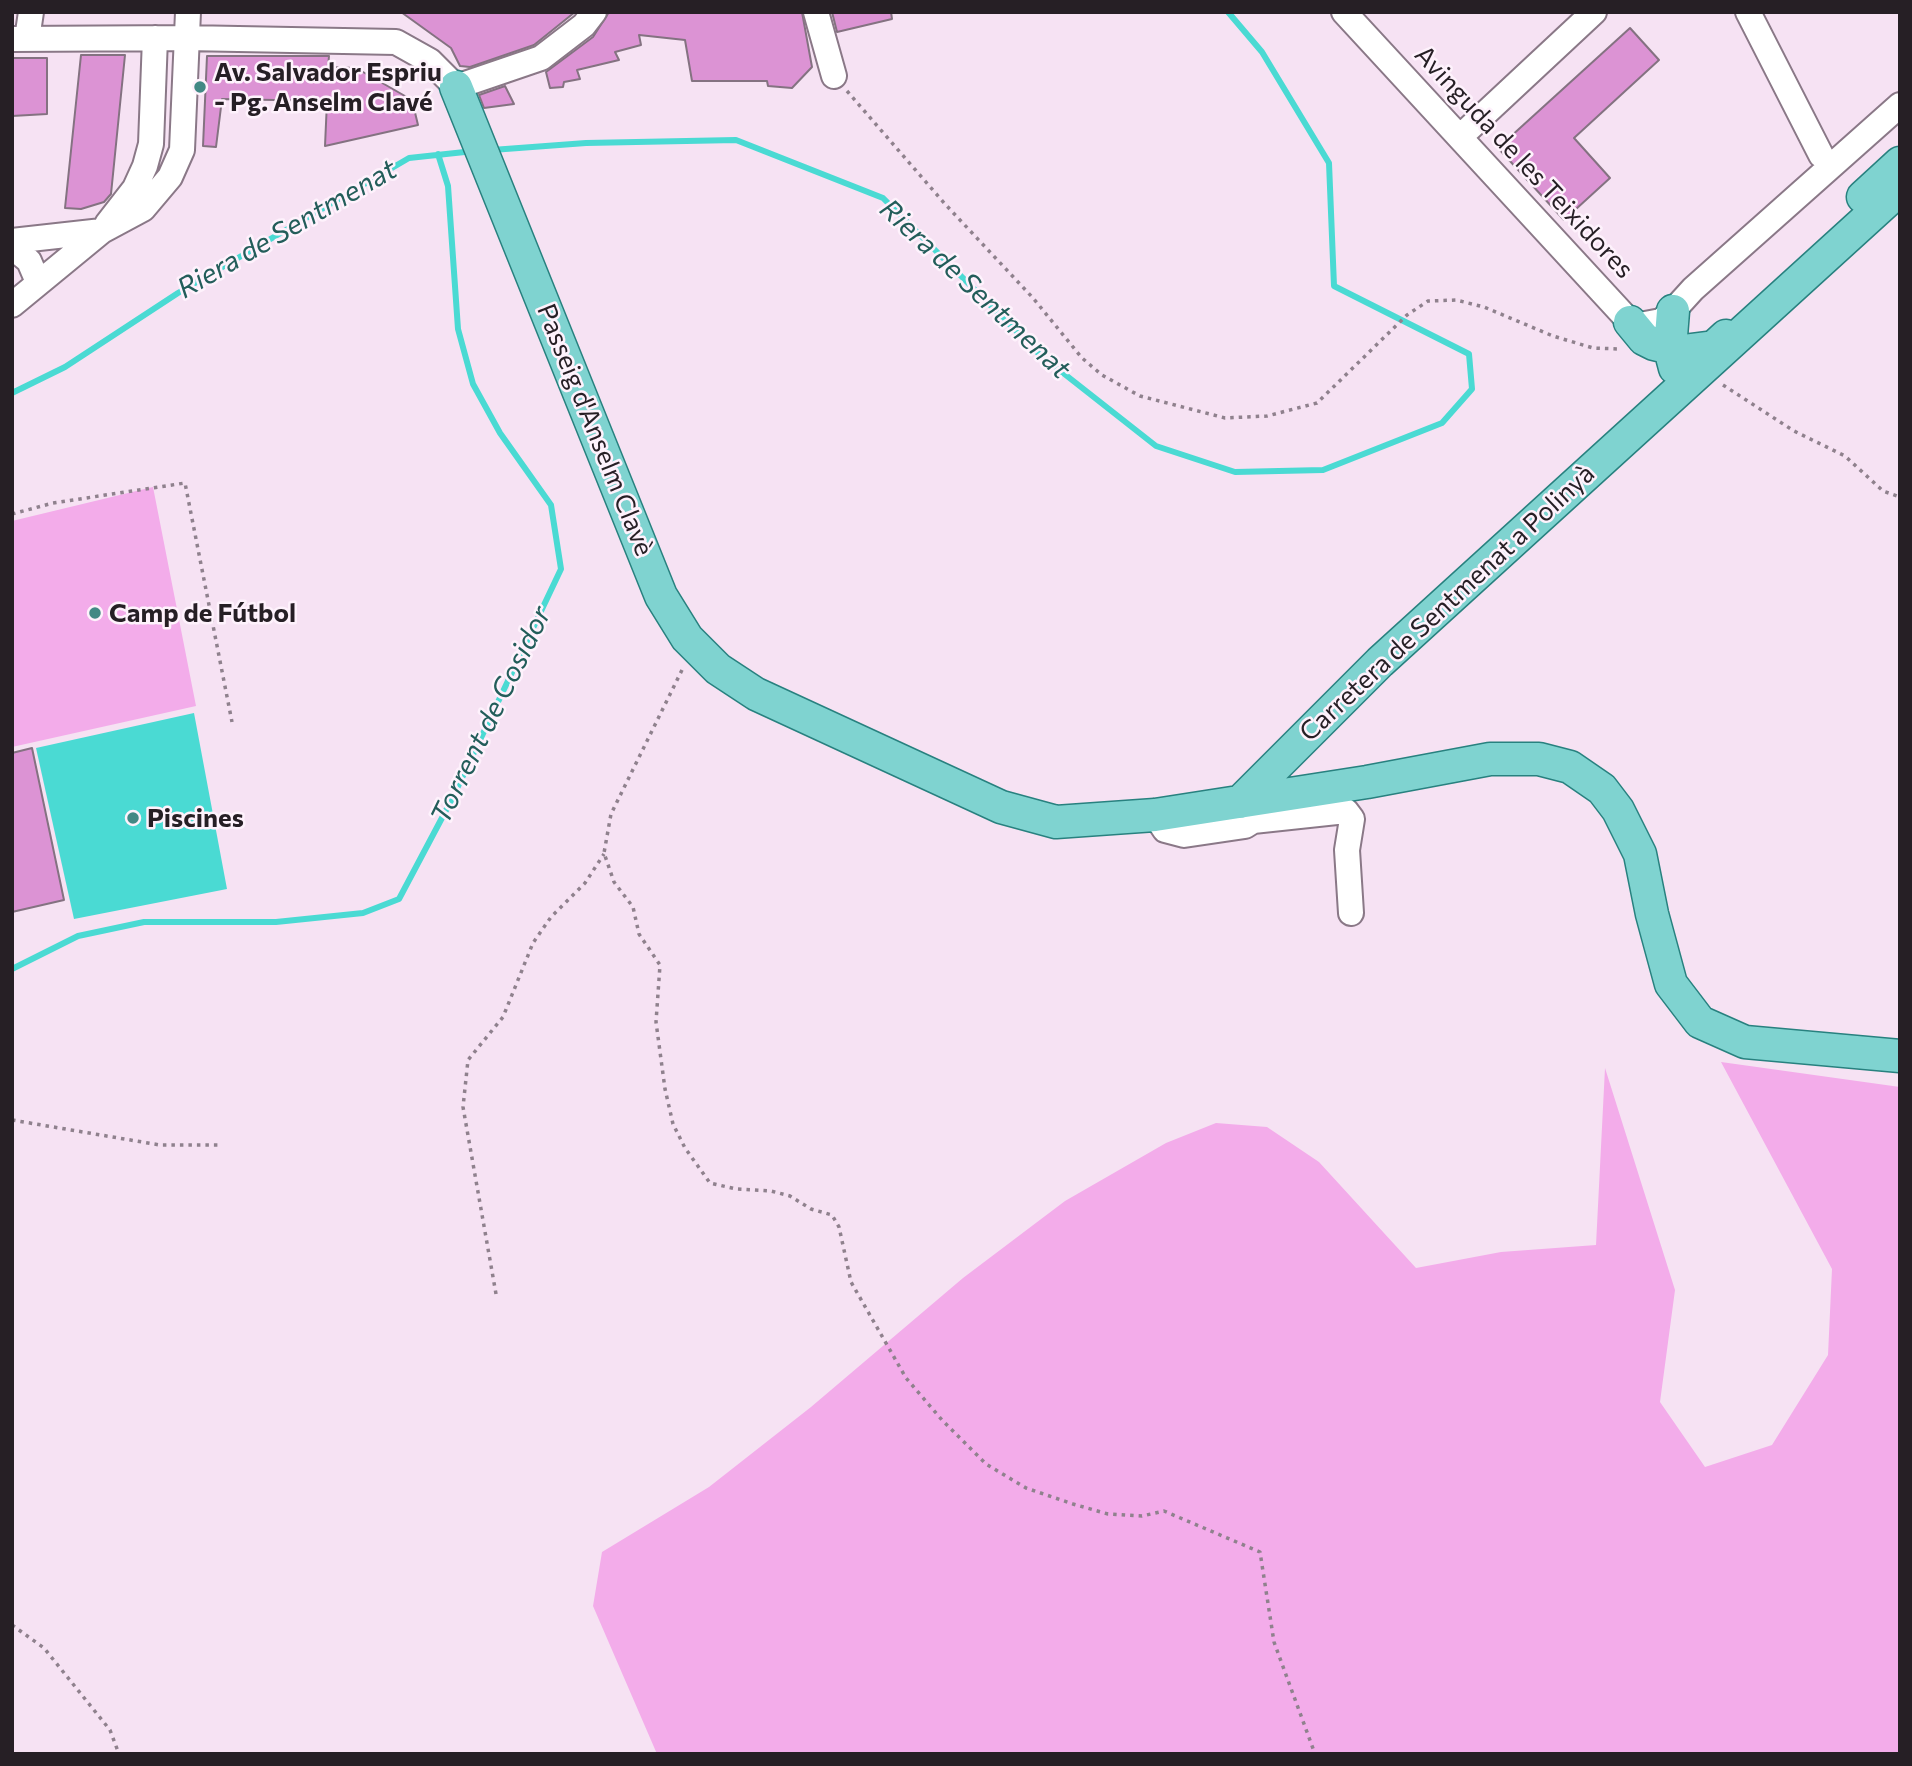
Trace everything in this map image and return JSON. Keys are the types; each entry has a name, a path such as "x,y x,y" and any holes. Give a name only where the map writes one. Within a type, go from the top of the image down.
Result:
{"main road":[{"name":"Passeig d'Anselm Clavè","path":"456,87 519,237 658,587 670,612 694,646 718,669 756,694 1001,807 1056,822 1252,807 1490,759 1539,759 1570,767 1602,789 1618,810 1640,854 1651,914 1671,984 1700,1022 1745,1042 1900,1056"},
{"name":"Carretera de Sentmenat a Polinyà","path":"1252,807 1380,662 1657,407 1671,351 1900,163"},
{"path":"1673,311 1671,351 1714,347 1744,321 1752,322 1900,189"}],"street":[{"path":"20,39 31,12"},
{"path":"12,305 102,231 144,209 170,177 181,150 188,12"},
{"path":"456,87 541,58 584,24 594,12"},
{"path":"816,12 834,76"},
{"name":"Avinguda de les Teixidores","path":"1344,12 1671,351"},
{"path":"1461,136 1594,12"},
{"path":"1748,12 1821,155"},
{"path":"12,241 102,231 135,188 151,144 155,38"},
{"name":"Passeig d'Anselm Clavè","path":"20,39 186,38 396,42 430,61 456,87"},
{"path":"1673,311 1693,289 1900,105"},
{"path":"145,166 170,177"},
{"path":"12,247 29,261 38,282"},
{"path":"1252,807 1346,811 1352,819 1347,850 1351,913"}],"path":[{"path":"834,76 945,204 1033,298 1082,358 1102,375 1140,397 1225,418 1267,416 1317,403 1413,312 1429,301 1456,300 1484,307 1553,336 1593,348 1671,351 1794,431 1845,456 1883,491 1900,497"},
{"path":"12,514 53,503 185,482 232,722"},
{"path":"496,1294 463,1107 468,1060 503,1017 533,943 551,917 585,883 604,853 611,814 694,646"},
{"path":"604,853 614,882 633,908 639,934 660,965 656,1022 665,1089 673,1124 685,1148 710,1183 736,1189 771,1191 790,1196 811,1209 832,1215 839,1227 851,1282 906,1378 942,1420 986,1464 1026,1488 1073,1504 1108,1514 1131,1516 1164,1511 1260,1552 1274,1642 1315,1754"},
{"path":"12,1120 160,1144 219,1144"},
{"path":"12,1625 44,1648 110,1730 119,1754"}],"shaded area":[{"name":"Camp de Fútbol","path":"153,487 196,706 12,747 12,521"},
{"name":"Piscines","path":"194,713 227,889 74,919 36,748"},
{"path":"1721,1062 1900,1087 1900,1754 657,1754 593,1606 602,1552 709,1487 811,1407 963,1278 1065,1201 1166,1143 1216,1123 1267,1127 1319,1162 1416,1268 1501,1252 1596,1245 1605,1068 1675,1290 1660,1402 1705,1467 1772,1445 1828,1355 1832,1269"}],"building":[{"path":"401,12 575,12 534,45 470,67 460,66 451,48"},
{"path":"609,12 802,12 812,67 792,88 768,86 767,81 692,81 685,40 639,35 641,45 615,52 619,60 577,70 580,79 564,82 563,87 550,88 546,72 593,37"},
{"path":"832,12 891,12 892,19 837,32"},
{"path":"1630,28 1659,60 1574,138 1610,178 1564,220 1498,148"},
{"path":"81,55 125,55 111,194 104,202 81,209 65,208"},
{"path":"207,56 329,56 328,67 356,68 412,100 418,125 325,146 327,101 222,99 216,147 203,146"},
{"path":"12,58 47,58 47,114 12,116"},
{"path":"505,86 514,104 484,108 479,95"},
{"path":"32,748 64,900 12,912 12,753"}],"waterway":[{"name":"Riera de Sentmenat","path":"492,150 586,143 736,140 883,198 1039,354 1156,446 1235,472 1323,470 1442,423 1472,389 1469,354 1334,286 1329,163 1262,52 1228,12"},
{"name":"Riera de Sentmenat","path":"12,393 65,367 178,293 409,158 474,151"},
{"name":"Torrent de Cosidor","path":"12,969 78,936 144,922 276,922 363,913 399,899 452,799 561,569 551,505 500,433 473,384 458,329 448,186 438,154"}],"place":[{"name":"Av. Salvador Espriu - Pg. Anselm Clavé","path":"200,87"},
{"name":"Camp de Fútbol","path":"95,613"},
{"name":"Piscines","path":"133,818"}]}
